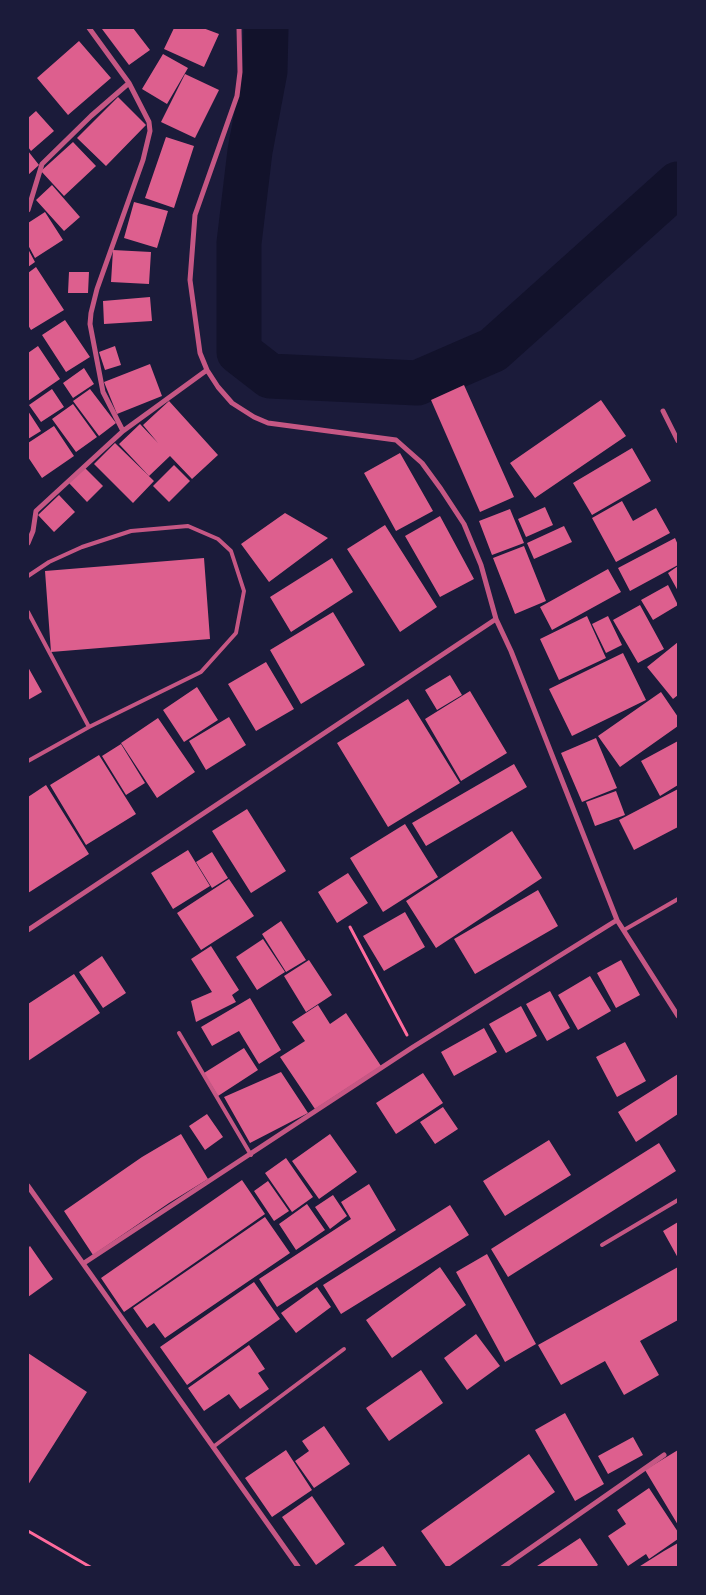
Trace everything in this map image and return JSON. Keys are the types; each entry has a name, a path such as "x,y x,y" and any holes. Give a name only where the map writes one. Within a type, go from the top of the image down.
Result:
{"street":[{"path":"89,28 129,83 147,114 150,131 143,160 98,289 90,324 103,392 123,431"},
{"path":"239,28 240,72 237,96 194,215 190,280 200,353 207,370 232,403 261,420 318,430 388,437 396,440 422,463 464,524 482,565 496,619 511,651 617,920 678,1016"},
{"path":"28,210 42,164 91,116 129,83"},
{"path":"28,543 33,531 36,511 123,431 207,370"},
{"path":"664,411 678,442"},
{"path":"28,930 496,619"},
{"path":"84,1263 414,1047 617,920"},
{"path":"28,1186 299,1568"},
{"path":"502,1568 664,1455"}],"lane":[{"path":"28,576 49,562 82,547 131,531 188,526 218,540 231,551 244,591 236,633 201,672 89,727 28,761"},
{"path":"28,612 89,727"},
{"path":"624,930 678,899"},
{"path":"179,1032 251,1155"},
{"path":"602,1244 678,1200"},
{"path":"213,1447 344,1349"}],"path":[{"path":"350,927 414,1047"},
{"path":"28,1531 92,1568"}],"building":[{"path":"103,28 133,28 150,50 129,65"},
{"path":"174,28 203,28 219,34 204,67 164,49"},
{"path":"79,41 111,78 68,115 37,78"},
{"path":"163,54 188,68 167,104 142,89"},
{"path":"185,74 219,90 195,138 161,122"},
{"path":"118,97 146,125 106,166 77,138"},
{"path":"36,111 54,131 31,151 28,147 28,118"},
{"path":"166,137 194,146 174,208 145,198"},
{"path":"73,142 96,166 64,196 41,171"},
{"path":"28,151 39,165 28,175"},
{"path":"52,185 80,217 64,231 36,200"},
{"path":"134,202 168,211 157,248 124,238"},
{"path":"45,212 63,240 35,258 28,245 28,223"},
{"path":"28,249 35,262 28,267"},
{"path":"113,250 151,252 149,284 111,282"},
{"path":"36,267 64,310 31,330 28,325 28,273"},
{"path":"69,272 89,272 88,293 68,293"},
{"path":"150,297 152,321 104,324 103,301"},
{"path":"65,320 90,357 66,372 42,335"},
{"path":"38,346 60,379 28,401 28,353"},
{"path":"115,346 121,365 105,370 99,352"},
{"path":"150,364 162,396 117,414 104,382"},
{"path":"84,368 94,384 73,398 63,383"},
{"path":"464,385 514,497 480,512 431,400"},
{"path":"52,389 64,407 41,422 29,405"},
{"path":"90,389 116,423 99,436 73,401"},
{"path":"601,400 626,436 535,498 510,463"},
{"path":"169,401 218,455 192,479 170,456 149,476 119,444 140,424 158,443 143,425"},
{"path":"73,404 97,437 76,452 52,419"},
{"path":"28,411 41,431 28,439"},
{"path":"54,426 74,456 42,478 28,457 28,443"},
{"path":"115,443 154,481 133,503 94,464"},
{"path":"632,448 651,481 592,515 573,483"},
{"path":"400,453 433,511 396,531 364,473"},
{"path":"174,465 190,481 169,502 153,486"},
{"path":"85,468 103,486 87,502 69,483"},
{"path":"59,495 75,512 54,532 38,515"},
{"path":"622,501 633,521 656,508 670,533 616,562 592,518"},
{"path":"545,507 553,525 526,537 518,519"},
{"path":"510,509 524,543 492,555 479,521"},
{"path":"285,513 328,538 269,582 241,544"},
{"path":"440,516 474,579 440,597 405,536"},
{"path":"385,525 437,607 400,632 347,549"},
{"path":"564,526 572,542 534,559 527,543"},
{"path":"675,538 678,545 678,565 630,591 618,568"},
{"path":"524,546 546,601 515,614 493,558"},
{"path":"204,558 210,639 51,652 45,571"},
{"path":"332,558 353,592 291,632 270,597"},
{"path":"678,566 678,591 668,573"},
{"path":"608,569 621,592 552,630 540,607"},
{"path":"668,585 678,605 653,620 641,600"},
{"path":"640,605 664,649 638,663 613,620"},
{"path":"333,612 365,665 301,704 270,650"},
{"path":"587,616 606,658 559,680 540,639"},
{"path":"608,616 622,645 606,653 592,624"},
{"path":"678,642 678,695 673,699 647,667"},
{"path":"623,653 646,700 572,736 549,689"},
{"path":"266,662 294,709 256,731 228,684"},
{"path":"28,667 42,692 28,700"},
{"path":"450,675 462,695 437,710 425,690"},
{"path":"197,687 218,720 184,742 163,710"},
{"path":"470,691 507,753 461,781 425,719"},
{"path":"661,692 678,717 678,726 620,767 598,736"},
{"path":"408,699 460,783 388,827 337,743"},
{"path":"229,717 246,745 206,770 189,741"},
{"path":"158,718 195,772 157,798 121,743"},
{"path":"596,738 617,788 582,802 561,753"},
{"path":"678,741 678,785 660,796 641,761"},
{"path":"121,744 145,783 126,795 102,756"},
{"path":"99,755 136,814 86,845 50,785"},
{"path":"514,764 527,787 426,846 412,823"},
{"path":"46,785 89,854 28,893 28,797"},
{"path":"678,789 678,827 634,850 619,820"},
{"path":"616,791 625,815 595,826 586,802"},
{"path":"247,809 286,871 251,893 212,831"},
{"path":"405,824 438,877 383,912 350,858"},
{"path":"512,831 542,878 436,948 406,901"},
{"path":"188,850 210,886 173,909 151,873"},
{"path":"212,852 228,878 212,888 196,862"},
{"path":"348,873 368,903 337,923 318,892"},
{"path":"229,879 254,916 201,950 177,913"},
{"path":"538,890 558,926 475,974 454,939"},
{"path":"405,912 425,947 384,971 363,936"},
{"path":"281,921 306,960 286,972 262,934"},
{"path":"263,939 285,972 257,990 236,957"},
{"path":"211,946 239,990 232,995 236,1002 196,1022 191,1001 212,992 191,959"},
{"path":"102,956 126,993 103,1008 79,972"},
{"path":"309,960 332,995 306,1012 284,976"},
{"path":"621,960 640,995 616,1008 597,973"},
{"path":"74,974 100,1013 28,1061 28,1004"},
{"path":"590,976 611,1011 578,1030 558,995"},
{"path":"550,991 570,1028 547,1041 526,1004"},
{"path":"250,998 281,1050 259,1064 239,1031 212,1046 201,1027"},
{"path":"318,1005 330,1024 346,1013 381,1066 315,1109 280,1057 305,1041 292,1022"},
{"path":"521,1006 537,1036 506,1053 489,1024"},
{"path":"484,1028 497,1052 454,1076 441,1052"},
{"path":"625,1042 646,1081 617,1097 596,1057"},
{"path":"244,1048 258,1070 218,1096 204,1073"},
{"path":"281,1072 308,1113 250,1143 224,1097"},
{"path":"423,1073 443,1103 396,1134 376,1103"},
{"path":"678,1074 678,1114 636,1142 618,1112"},
{"path":"443,1107 458,1129 435,1144 420,1122"},
{"path":"207,1114 223,1137 205,1150 189,1126"},
{"path":"181,1134 208,1179 93,1255 64,1211 142,1157"},
{"path":"330,1134 357,1172 319,1199 292,1161"},
{"path":"549,1140 571,1175 505,1216 483,1181"},
{"path":"659,1143 676,1171 508,1277 491,1249"},
{"path":"286,1158 313,1197 292,1212 265,1173"},
{"path":"242,1180 265,1214 124,1312 101,1278"},
{"path":"268,1181 289,1211 274,1221 254,1191"},
{"path":"369,1184 396,1230 277,1307 259,1279 351,1219 341,1202"},
{"path":"333,1195 347,1216 330,1229 315,1207"},
{"path":"307,1204 325,1230 296,1250 279,1224"},
{"path":"450,1205 469,1235 341,1314 323,1285"},
{"path":"265,1217 290,1253 165,1338 154,1323 147,1328 133,1308"},
{"path":"678,1222 678,1258 663,1231"},
{"path":"30,1246 53,1279 28,1297 28,1248"},
{"path":"487,1254 536,1344 505,1362 456,1272"},
{"path":"440,1267 466,1305 392,1358 366,1320"},
{"path":"678,1267 678,1320 640,1341 659,1375 624,1395 605,1361 561,1385 538,1345"},
{"path":"254,1282 280,1319 187,1385 160,1347"},
{"path":"317,1287 331,1307 296,1333 281,1313"},
{"path":"476,1334 500,1366 467,1390 444,1358"},
{"path":"249,1345 265,1369 258,1373 269,1389 240,1409 229,1394 204,1411 188,1388"},
{"path":"28,1353 87,1392 28,1485"},
{"path":"421,1370 443,1403 389,1441 366,1408"},
{"path":"565,1413 604,1484 575,1501 535,1430"},
{"path":"324,1426 350,1464 314,1488 295,1461 309,1451 302,1441"},
{"path":"633,1437 643,1455 608,1474 598,1456"},
{"path":"286,1450 312,1490 272,1517 245,1478"},
{"path":"678,1450 678,1525 645,1470"},
{"path":"529,1454 555,1492 447,1568 421,1531"},
{"path":"649,1488 678,1532 678,1539 649,1559 646,1554 628,1566 608,1536 626,1524 617,1510"},
{"path":"312,1496 345,1544 316,1565 282,1517"},
{"path":"580,1538 598,1565 594,1568 534,1568"},
{"path":"678,1543 678,1568 637,1568 664,1551"},
{"path":"383,1546 398,1568 351,1568"}],"waterway":[{"path":"266,28 265,71 250,151 239,243 239,352 270,376 417,383 493,350 678,184"}]}
